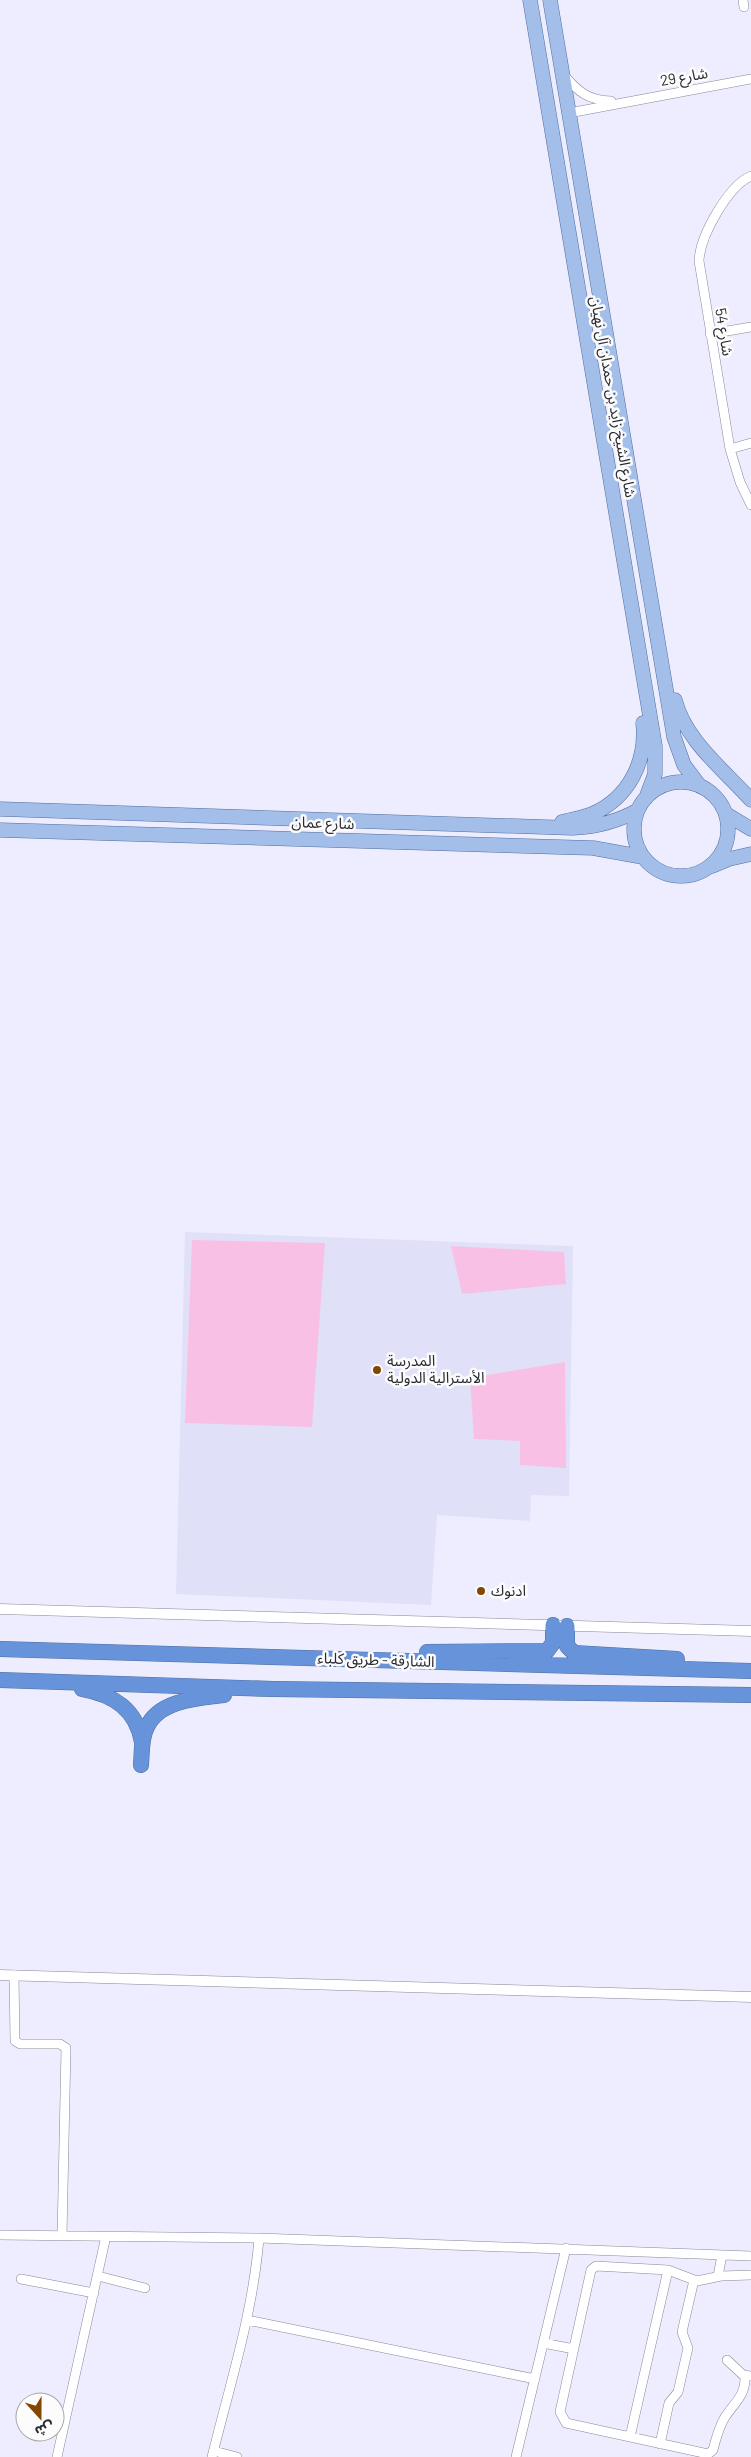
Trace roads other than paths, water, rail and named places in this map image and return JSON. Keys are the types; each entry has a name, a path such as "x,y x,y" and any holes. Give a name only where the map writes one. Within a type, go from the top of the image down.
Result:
{"highway":[{"path":"398,1660 432,1651 547,1651 553,1643 560,1625"},
{"path":"560,1625 567,1646 574,1653 681,1660 714,1670"},
{"name":"الشارقة - طريق كلباء","path":"0,1649 751,1671"},
{"name":"الشارقة - طريق كلباء","path":"0,1680 273,1689 751,1695"},
{"path":"44,1682 89,1691 108,1697 126,1708 139,1726 142,1744 141,1765"},
{"path":"142,1744 147,1726 154,1718 163,1710 182,1702 273,1689"},
{"path":"640,1693 682,1699 751,1701"}],"main road":[{"name":"شارع الشيخ زايد بن حمدان آل نهيان","path":"530,0 656,755 655,774 646,798"},
{"name":"شارع الشيخ زايد بن حمدان آل نهيان","path":"550,0 676,747 684,765 699,785"},
{"path":"541,65 548,75 556,107 570,113"},
{"path":"662,663 670,672 677,706 686,728 751,800"},
{"path":"550,826 594,813 609,803 629,784 638,766 644,747 640,689 643,678"},
{"path":"705,870 717,860 726,846 729,830 726,814 720,802 699,785 685,782 671,783 657,789 646,798 638,810 634,834 643,857 653,867 665,873 678,876 692,875 705,870 729,859 751,854"},
{"name":"شارع عمان","path":"0,809 586,828 600,826 626,817 638,810"},
{"path":"726,814 751,828"},
{"name":"شارع عمان","path":"0,830 593,848 643,857"}],"street":[{"name":"شارع 29","path":"563,73 574,87 585,96 596,100 621,102"},
{"name":"شارع 29","path":"570,113 751,79"},
{"name":"شارع 54","path":"751,176 740,183 725,202 708,226 700,246 700,268 730,449 740,482 751,505"},
{"path":"710,334 751,327"},
{"path":"730,449 751,443"},
{"path":"0,1609 751,1631"},
{"path":"0,1975 751,1997"},
{"path":"14,1975 15,2041 20,2044 60,2044 66,2048 62,2236"},
{"path":"0,2235 259,2238 751,2256"},
{"path":"56,2457 106,2236"},
{"path":"237,2457 213,2454 247,2320 255,2279 259,2238"},
{"path":"516,2457 566,2248"},
{"path":"718,2276 722,2255"},
{"path":"727,2360 748,2376 741,2398 722,2422 712,2452 696,2452 566,2422 560,2412 593,2268 599,2265 668,2270 701,2282 718,2276 751,2275"},
{"path":"630,2437 668,2270"},
{"path":"98,2276 145,2288"},
{"path":"21,2279 94,2293"},
{"path":"660,2444 669,2403 678,2392 688,2348 682,2332 694,2280"},
{"path":"247,2320 534,2379"},
{"path":"543,2343 574,2349"}],"place":[{"name":"المدرسة الأسترالية الدولية","path":"377,1370"},
{"name":"ادنوك","path":"481,1591"}]}
